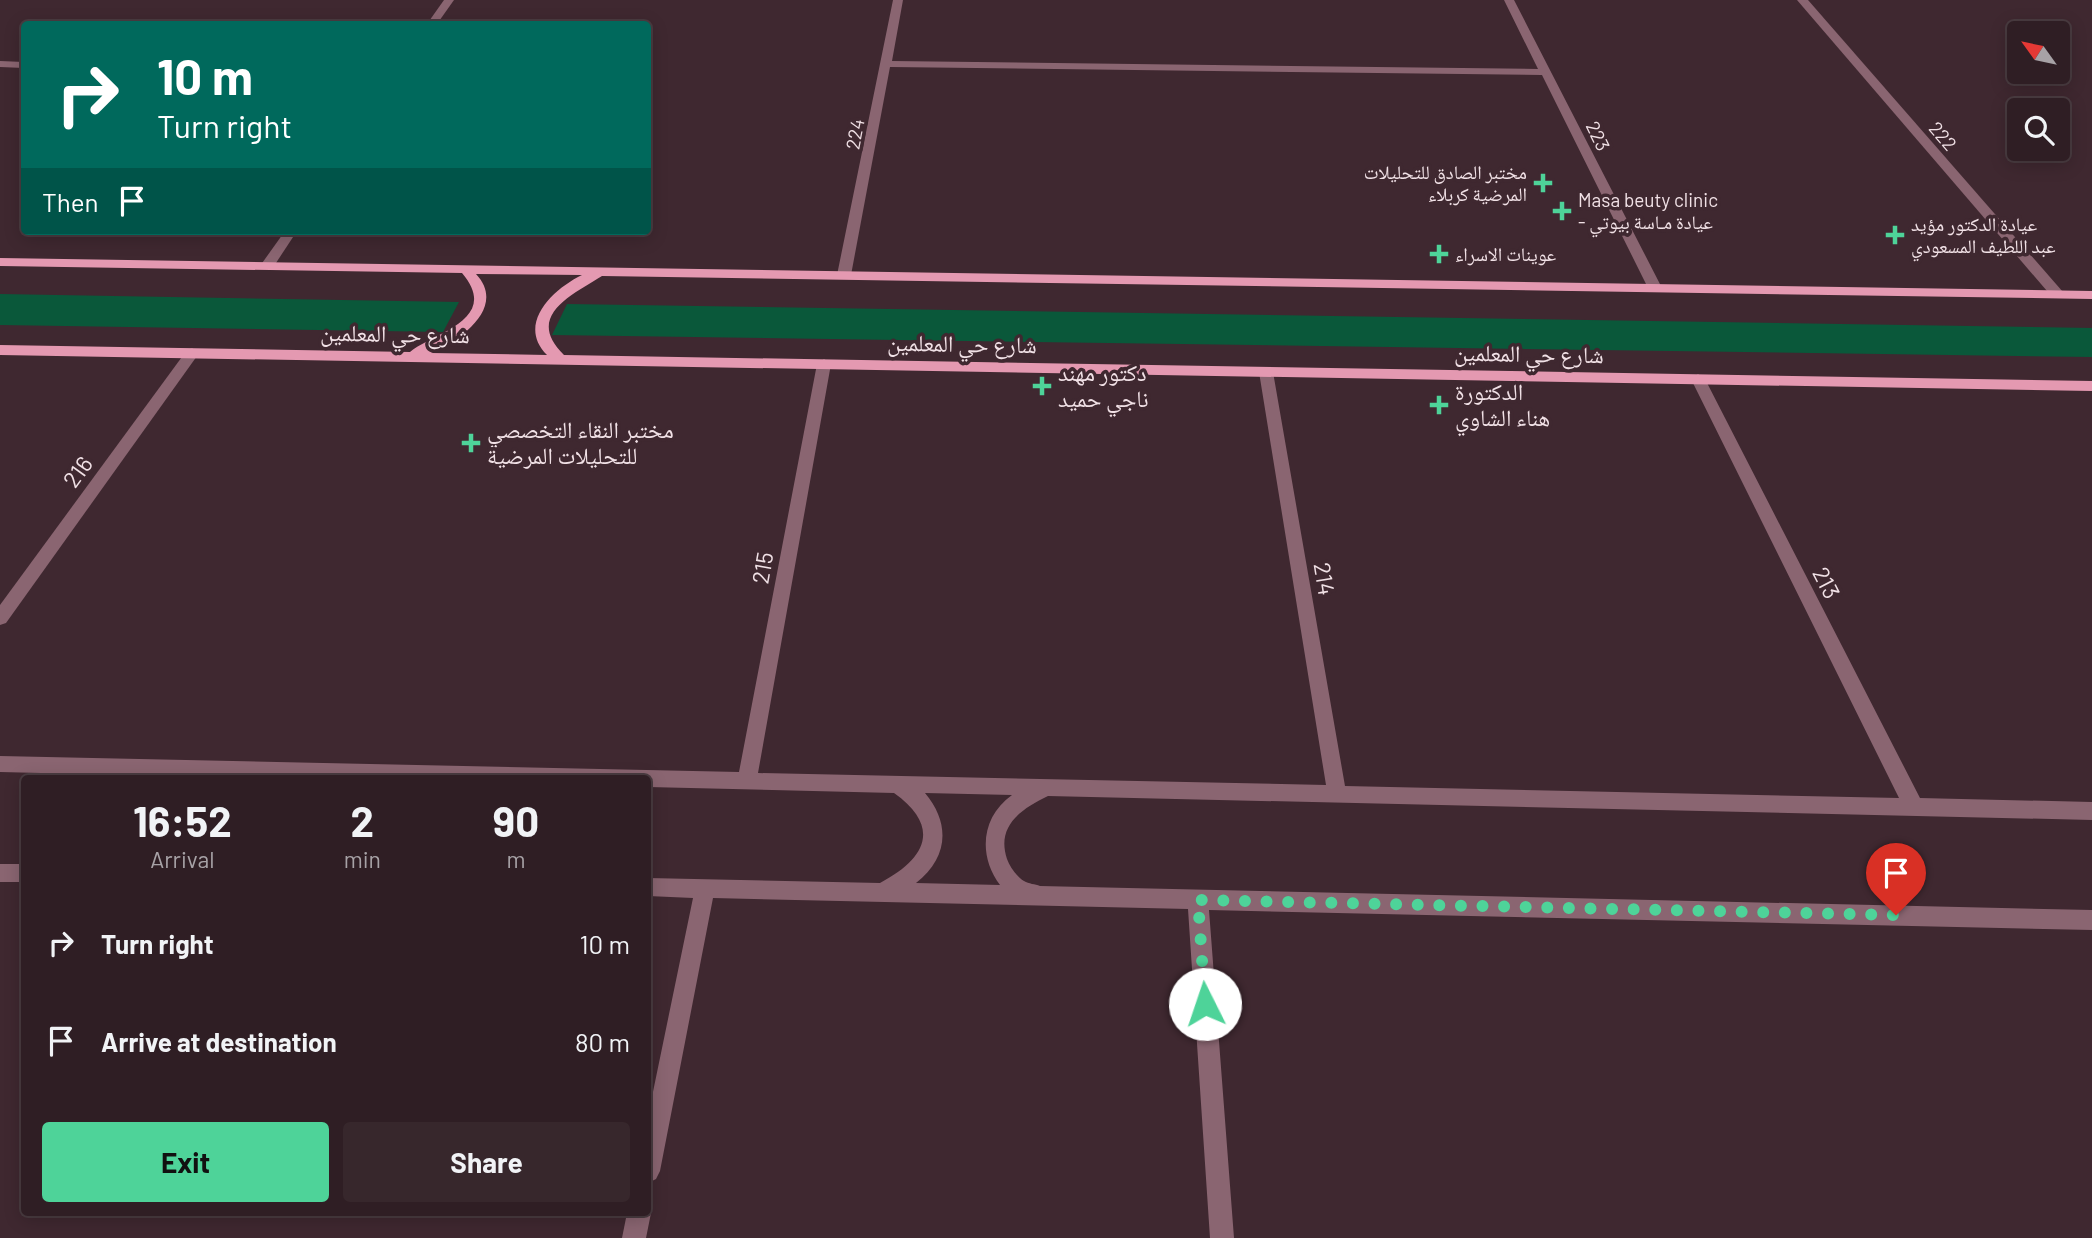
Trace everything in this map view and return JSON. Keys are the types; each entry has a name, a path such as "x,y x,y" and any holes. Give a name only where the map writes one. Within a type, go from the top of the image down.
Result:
{"main road":[{"path":"0,262 2092,295"},
{"path":"407,357 445,341 471,320 482,296 480,286 465,270"},
{"path":"561,360 551,352 541,334 545,313 562,293 574,284 603,272"},
{"name":"شارع حي المعلمين","path":"0,350 2092,386"}],"street":[{"path":"434,21 449,0"},
{"name":"224","path":"844,275 898,0"},
{"name":"223","path":"1509,0 1655,288"},
{"name":"222","path":"1802,0 2058,295"},
{"path":"0,64 21,65"},
{"path":"886,64 1547,72"},
{"path":"267,266 288,235"},
{"name":"216","path":"0,618 192,353"},
{"name":"215","path":"747,780 824,364"},
{"name":"214","path":"1266,372 1337,794"},
{"name":"213","path":"1698,379 1914,807"},
{"path":"0,764 514,775"},
{"path":"651,778 2092,811"},
{"path":"880,892 905,882 926,862 935,837 931,813 914,794 896,784"},
{"path":"1041,896 1017,889 999,868 993,842 1002,818 1021,799 1046,788"},
{"path":"0,873 21,873"},
{"path":"651,887 2092,920"},
{"path":"651,1156 705,888"},
{"path":"1198,900 1222,1238"},
{"path":"634,1238 638,1216"}],"green space":[{"path":"0,294 459,302 443,332 0,325"},
{"path":"567,304 2092,328 2092,357 552,335"}],"place":[{"name":"مختبر الصادق للتحليلات المرضية كربلاء","path":"1543,183"},
{"name":"Masa beuty clinic - عيادة مـاسة بيوتي","path":"1562,211"},
{"name":"عيادة الدكتور مؤيد عبد اللطيف المسعودي","path":"1895,235"},
{"name":"عوينات الاسراء","path":"1439,254"},
{"name":"دكتور مهند ناجي حميد","path":"1042,386"},
{"name":"الدكتورة هناء الشاوي","path":"1439,405"},
{"name":"مختبر النقاء التخصصي للتحليلات المرضية","path":"471,443"}],"route":[{"path":"1205,1004 1198,900 1896,915"}]}
